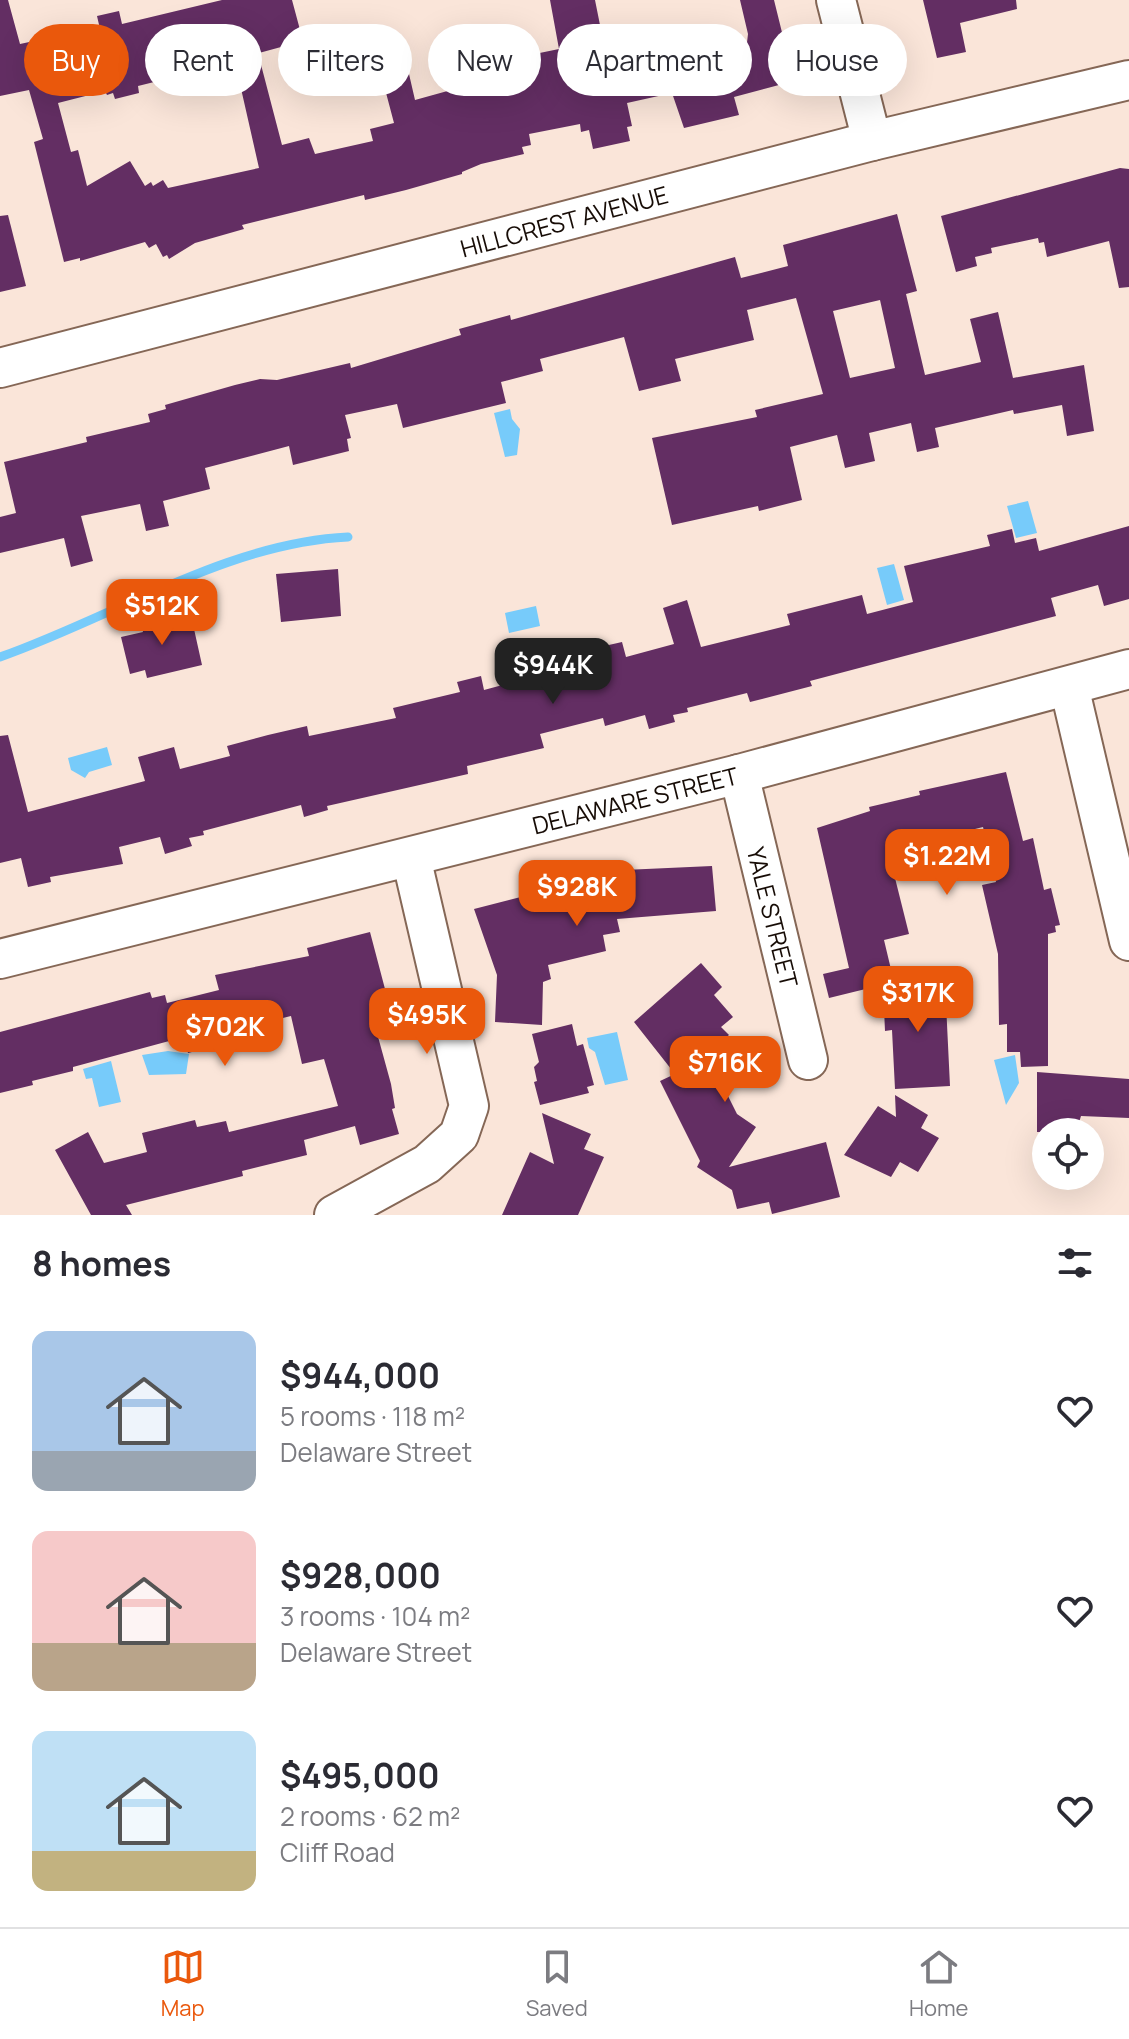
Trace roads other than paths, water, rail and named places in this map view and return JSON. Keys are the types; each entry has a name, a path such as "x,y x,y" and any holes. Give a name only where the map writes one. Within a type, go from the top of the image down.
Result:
{"street":[{"path":"836,0 872,141"},
{"name":"HILLCREST AVENUE","path":"0,368 872,141 1129,80"},
{"name":"DELAWARE STREET","path":"0,959 739,774 1129,669"},
{"path":"1069,686 1129,941"},
{"name":"YALE STREET","path":"739,774 808,1060"},
{"path":"334,1215 427,1164 459,1135 469,1106 411,857"}],"water":[{"path":"510,409 512,419 520,429 517,455 505,457 494,413"},
{"path":"1028,501 1037,533 1016,538 1007,506"},
{"path":"894,564 904,600 887,605 877,568"},
{"path":"536,606 540,626 509,633 505,613"},
{"path":"107,747 112,765 89,772 85,778 71,770 68,758"},
{"path":"617,1032 628,1080 605,1085 595,1052 589,1048 587,1038"},
{"path":"168,1051 189,1054 186,1074 149,1075 142,1055"},
{"path":"1015,1055 1019,1083 1006,1105 994,1060"},
{"path":"111,1061 121,1102 99,1107 92,1078 86,1079 83,1069"}],"waterway":[{"path":"0,657 214,567 303,542 348,537"}]}
